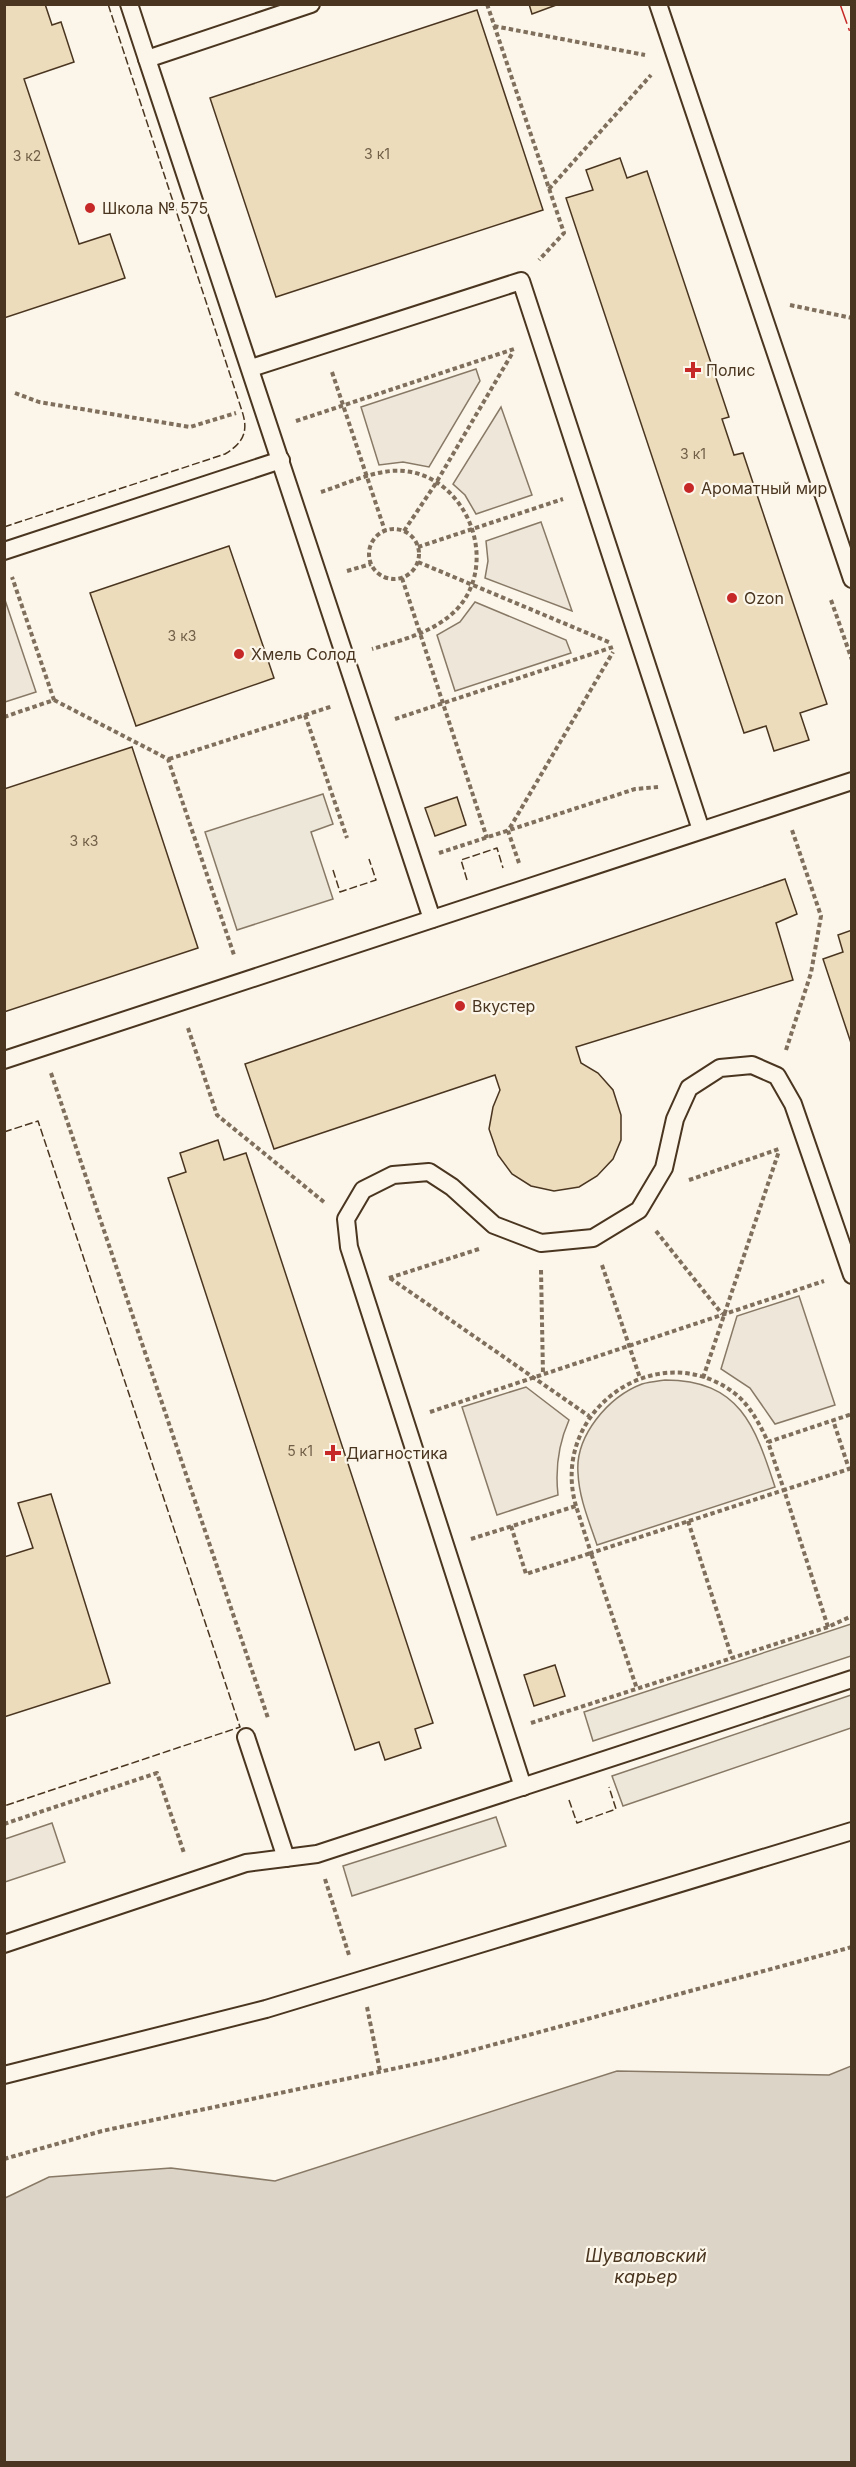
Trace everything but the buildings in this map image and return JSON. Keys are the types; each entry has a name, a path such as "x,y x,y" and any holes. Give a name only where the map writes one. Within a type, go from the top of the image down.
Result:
{"lane":[{"path":"129,4 432,919"},
{"path":"147,58 311,4"},
{"path":"658,4 852,579"},
{"path":"251,368 520,281 701,830"},
{"path":"6,558 281,460"},
{"path":"4,1060 852,781"},
{"path":"523,1787 349,1247 346,1219 363,1190 393,1174 429,1172 452,1187 494,1225 541,1242 593,1238 639,1210 664,1168 675,1119 689,1088 720,1068 753,1065 777,1076 793,1104 851,1274"},
{"path":"4,1944 246,1863 317,1854 852,1679"},
{"path":"246,1737 286,1858"},
{"path":"4,2075 266,2009 852,1831"}],"path":[{"path":"487,4 564,233 520,281"},
{"path":"494,26 648,56"},
{"path":"549,189 654,72"},
{"path":"789,305 852,318"},
{"path":"271,430 540,341"},
{"path":"323,345 385,531"},
{"path":"404,531 436,483 515,349"},
{"path":"15,393 39,402 190,427 242,411"},
{"path":"294,501 392,471 416,474 436,483 454,496 466,513 472,529 478,550 477,568 471,586 459,607 444,621 420,633 346,658"},
{"path":"418,547 590,490"},
{"path":"385,531 404,531 410,535 418,547 418,562 415,569 402,578 387,579 374,570 370,564 370,548 378,534 385,531"},
{"path":"6,558 54,700 168,759 243,981"},
{"path":"418,562 617,646"},
{"path":"402,578 487,838"},
{"path":"369,728 617,646"},
{"path":"527,887 508,831 617,646"},
{"path":"168,759 359,698"},
{"path":"4,717 54,700"},
{"path":"305,715 347,838"},
{"path":"413,862 635,789 686,784"},
{"path":"777,1076 812,973 820,916 783,803"},
{"path":"180,1002 217,1115 346,1219"},
{"path":"42,1047 271,1726"},
{"path":"664,1168 688,1180 806,1140"},
{"path":"703,1378 722,1315 780,1148"},
{"path":"639,1210 722,1315"},
{"path":"362,1286 480,1248 494,1225"},
{"path":"593,1238 640,1378"},
{"path":"541,1242 543,1374"},
{"path":"406,1420 851,1274"},
{"path":"389,1278 589,1416"},
{"path":"637,1689 571,1488 573,1450 589,1416 621,1388 640,1378 662,1374 703,1378 738,1396 754,1414 768,1442 828,1627"},
{"path":"768,1442 852,1414"},
{"path":"511,1526 526,1574 849,1469 833,1420"},
{"path":"447,1546 576,1506"},
{"path":"688,1521 732,1658"},
{"path":"570,1710 828,1627 852,1616"},
{"path":"4,1824 157,1773 193,1881"},
{"path":"317,1854 371,2018 380,2071"},
{"path":"4,2159 102,2131 444,2058 852,1947"}],"shaded area":[{"path":"476,369 480,381 429,467 403,462 379,465 361,407"},
{"path":"501,407 532,495 476,514 465,495 453,484"},
{"path":"541,522 572,611 485,578 488,561 486,541"},
{"path":"4,597 36,692 5,702 4,702"},
{"path":"475,602 566,640 571,653 455,691 437,635 460,622"},
{"path":"323,794 333,824 311,832 333,899 237,930 205,832"},
{"path":"799,1296 835,1405 775,1424 750,1388 721,1369 737,1316"},
{"path":"665,1380 690,1382 711,1388 741,1411 760,1445 775,1487 597,1545 580,1491 578,1459 582,1445 596,1420 617,1398 642,1384"},
{"path":"526,1387 569,1420 558,1457 558,1495 497,1515 462,1407"},
{"path":"851,1624 851,1656 593,1741 584,1712"},
{"path":"851,1695 851,1728 623,1806 612,1776"},
{"path":"496,1817 506,1846 352,1896 343,1866"},
{"path":"52,1823 65,1862 5,1882 5,1839"}],"water":[{"name":"Шуваловский карьер","path":"851,2066 851,2462 5,2462 5,2198 49,2177 171,2168 275,2181 617,2071 829,2075"}],"fence":[{"path":"4,527 225,454 236,446 244,431 242,411 108,4"},
{"path":"467,880 461,860 497,848 503,868"},
{"path":"333,870 340,892 376,880 369,859"},
{"path":"4,1132 38,1121 240,1727 4,1806"},
{"path":"569,1800 577,1823 616,1809 609,1787"}],"power":[{"path":"840,4 852,38"}],"place":[{"name":"Школа № 575","path":"90,208"},
{"name":"Полис","path":"693,370"},
{"name":"Ароматный мир","path":"689,488"},
{"name":"Ozon","path":"732,598"},
{"name":"Хмель Солод","path":"239,654"},
{"name":"Вкустер","path":"460,1006"},
{"name":"Диагностика","path":"333,1453"}]}
